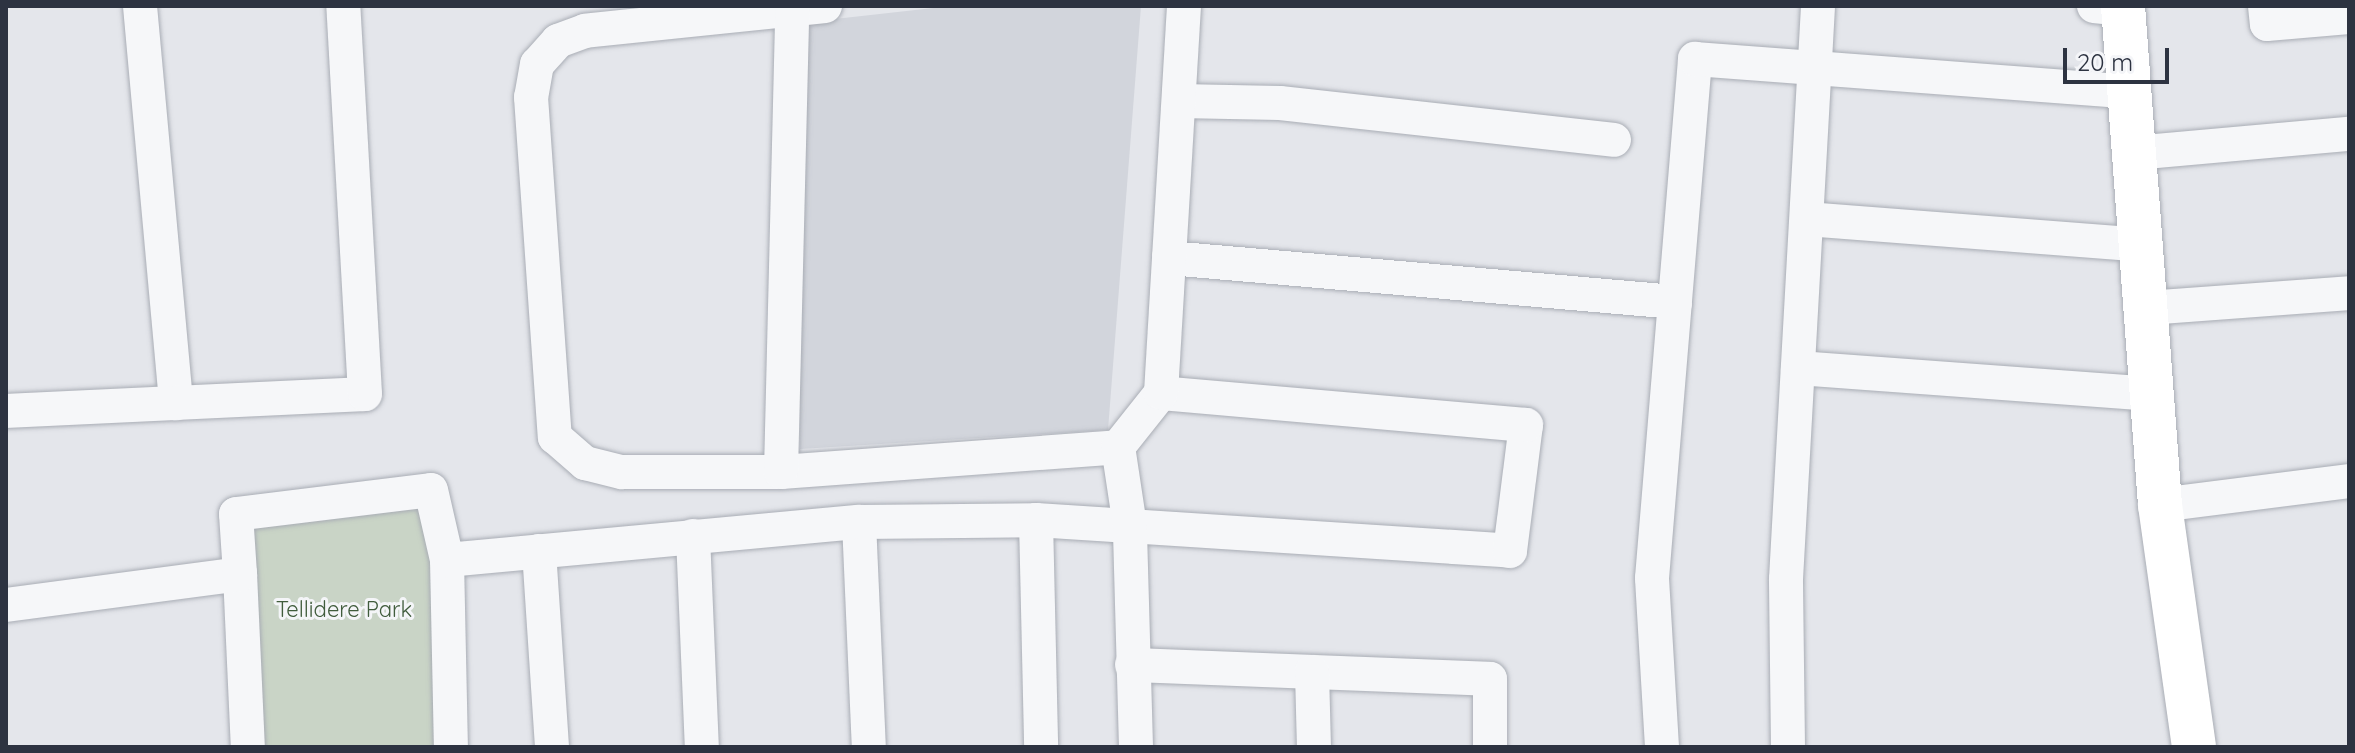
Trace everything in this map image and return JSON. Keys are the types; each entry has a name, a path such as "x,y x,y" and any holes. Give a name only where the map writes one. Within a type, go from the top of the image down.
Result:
{"main road":[{"path":"2113,7 2132,92 2160,505 2194,747"}],"street":[{"path":"140,6 176,403"},
{"path":"6,411 365,394 343,6"},
{"path":"825,6 571,34 537,64 531,97 555,437 573,456 603,470 781,472 1118,447"},
{"path":"1136,747 1130,526 1118,447 1161,393 1184,6"},
{"path":"1788,747 1786,579 1818,6"},
{"path":"2265,6 2267,24 2349,17"},
{"path":"781,472 792,11"},
{"path":"1662,747 1652,578 1695,59 2132,92"},
{"path":"1179,101 1280,103 1614,140"},
{"path":"2134,153 2349,134"},
{"path":"1807,219 2142,245"},
{"path":"1169,258 1675,302"},
{"path":"2147,308 2349,293"},
{"path":"1798,368 2153,394"},
{"path":"447,560 859,522 1036,520 1510,551 1526,425 1161,393"},
{"path":"2160,505 2349,481"},
{"path":"248,747 236,514 431,490 447,560 451,747"},
{"path":"1036,520 1041,747"},
{"path":"859,522 869,747"},
{"path":"693,536 702,747"},
{"path":"539,551 552,747"},
{"path":"6,605 240,574"},
{"path":"1132,665 1490,679 1490,747"},
{"path":"1312,672 1314,747"}],"shaded area":[{"path":"951,6 1141,6 1108,430 800,449 799,23"}],"green space":[{"name":"Tellidere Park","path":"425,500 438,560 440,747 258,747 244,521"}]}
